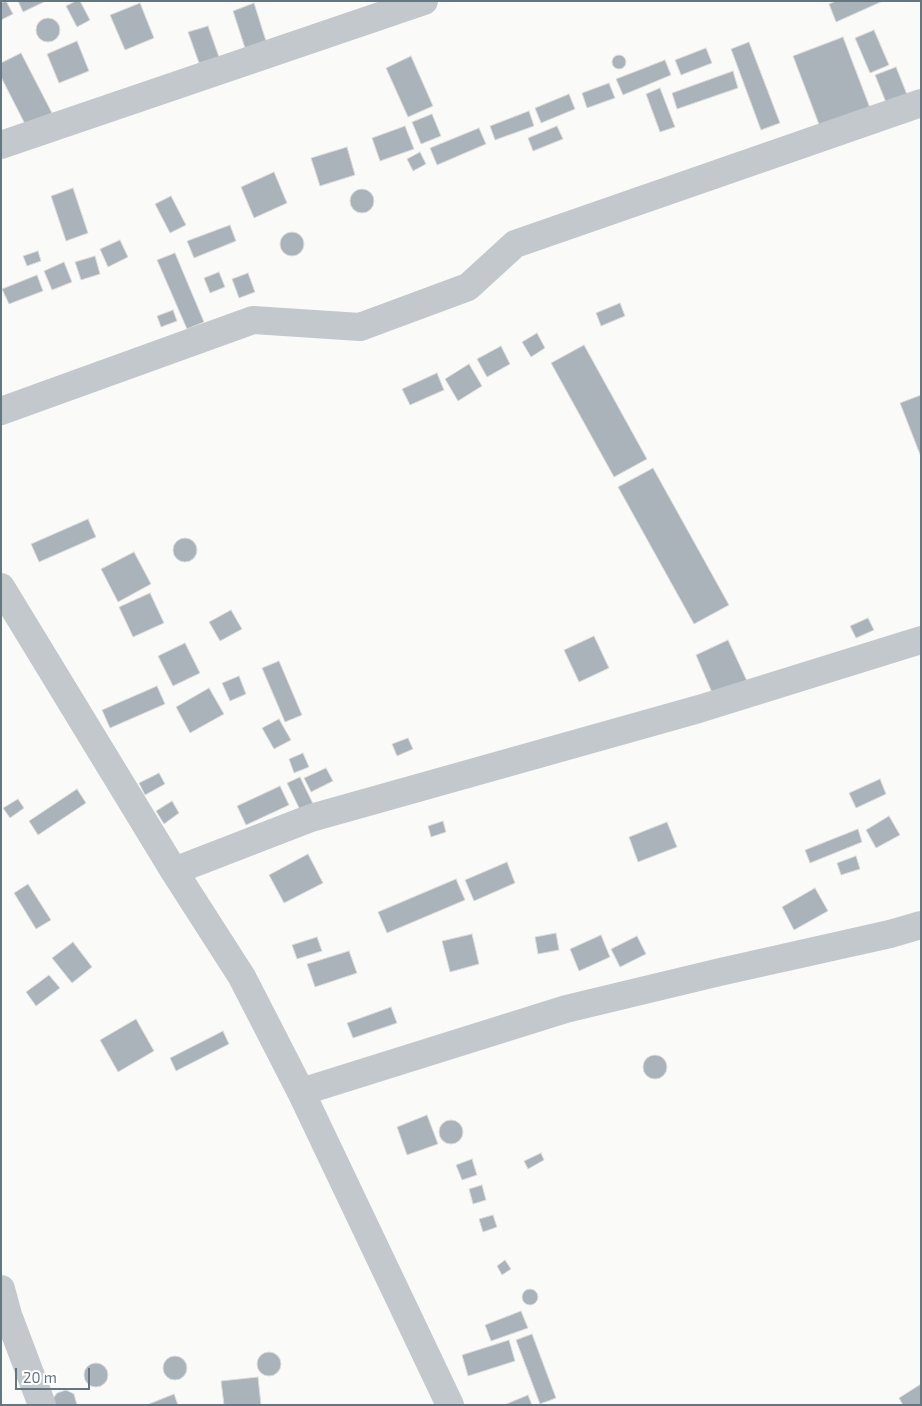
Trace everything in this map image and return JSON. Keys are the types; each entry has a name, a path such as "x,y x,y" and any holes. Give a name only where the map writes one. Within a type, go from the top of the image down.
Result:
{"street":[{"path":"1,146 424,1"},
{"path":"1,411 252,320 360,327 468,287 515,244 921,103"},
{"path":"1,587 174,872 242,977 301,1092 450,1405"},
{"path":"174,872 311,818 699,709 921,640"},
{"path":"301,1092 566,1009 890,934 921,925"},
{"path":"1,1289 8,1315 42,1405"}],"building":[{"path":"6,1 13,14 1,20 1,3"},
{"path":"18,1 46,1 23,12"},
{"path":"80,1 90,20 77,27 66,6"},
{"path":"836,1 883,1 836,22 829,4"},
{"path":"140,3 154,38 125,50 110,15"},
{"path":"254,3 266,41 245,48 233,11"},
{"path":"48,18 57,21 60,30 57,39 48,42 39,39 36,30 39,21"},
{"path":"208,26 219,57 199,63 188,32"},
{"path":"874,30 889,65 870,73 855,38"},
{"path":"843,37 870,108 820,127 793,56"},
{"path":"77,41 89,71 59,83 47,54"},
{"path":"749,42 780,123 761,130 731,49"},
{"path":"706,48 712,63 681,75 675,60"},
{"path":"21,53 52,113 26,126 1,77 1,63"},
{"path":"616,55 622,55 626,62 622,69 616,69 612,65 612,59"},
{"path":"411,56 433,106 408,117 386,68"},
{"path":"665,60 671,75 623,95 616,79"},
{"path":"896,67 910,102 889,110 875,75"},
{"path":"733,71 738,88 677,109 672,93"},
{"path":"609,83 615,98 587,108 582,93"},
{"path":"660,88 675,127 660,132 646,94"},
{"path":"569,94 575,109 541,123 535,108"},
{"path":"529,111 534,126 495,140 490,126"},
{"path":"432,114 441,136 421,144 412,122"},
{"path":"405,126 414,149 380,161 372,138"},
{"path":"557,126 563,139 533,151 528,138"},
{"path":"479,128 486,144 437,165 430,148"},
{"path":"347,147 355,175 320,186 311,158"},
{"path":"420,152 426,164 413,171 407,159"},
{"path":"274,172 287,203 254,218 241,187"},
{"path":"73,188 88,233 66,241 51,196"},
{"path":"362,189 371,192 374,201 371,210 362,213 353,210 350,201 353,192"},
{"path":"171,196 186,225 170,233 155,204"},
{"path":"230,225 236,241 194,258 187,241"},
{"path":"292,232 301,235 304,244 301,253 292,256 283,253 280,244 283,235"},
{"path":"120,240 128,257 108,267 100,249"},
{"path":"38,251 41,261 27,266 23,256"},
{"path":"175,253 204,322 187,329 157,260"},
{"path":"95,256 100,274 81,280 75,262"},
{"path":"64,262 72,282 52,290 44,271"},
{"path":"219,272 225,287 210,293 204,278"},
{"path":"248,273 255,292 239,298 232,279"},
{"path":"37,275 43,291 9,304 2,289"},
{"path":"620,303 625,316 601,326 596,313"},
{"path":"173,310 177,321 161,327 157,316"},
{"path":"537,333 545,348 531,357 522,342"},
{"path":"584,345 647,459 614,477 551,363"},
{"path":"501,346 510,364 487,377 477,359"},
{"path":"469,364 482,386 458,401 445,379"},
{"path":"437,373 444,390 410,405 402,389"},
{"path":"921,395 921,457 900,403"},
{"path":"653,468 729,605 694,624 618,487"},
{"path":"88,519 96,537 39,562 31,544"},
{"path":"185,538 194,541 197,550 194,559 185,562 176,559 173,550 176,541"},
{"path":"134,552 151,584 118,602 101,569"},
{"path":"150,593 164,623 133,637 119,607"},
{"path":"231,610 242,629 220,641 209,622"},
{"path":"868,618 874,630 856,638 850,626"},
{"path":"594,636 609,668 579,682 564,650"},
{"path":"728,640 747,681 713,695 696,655"},
{"path":"185,643 200,673 173,686 158,656"},
{"path":"279,661 302,715 285,722 262,668"},
{"path":"239,676 246,694 230,701 222,683"},
{"path":"157,686 165,704 110,728 102,710"},
{"path":"209,688 224,714 190,733 176,707"},
{"path":"279,719 291,740 274,749 262,728"},
{"path":"408,738 413,749 397,756 392,744"},
{"path":"303,753 309,767 294,773 289,759"},
{"path":"326,768 333,781 311,792 304,778"},
{"path":"159,773 165,784 145,795 139,783"},
{"path":"300,777 316,810 303,816 287,783"},
{"path":"880,779 886,794 856,808 849,793"},
{"path":"280,786 289,805 246,825 237,806"},
{"path":"77,789 86,803 38,835 29,821"},
{"path":"18,799 24,808 10,818 3,808"},
{"path":"172,801 179,813 164,824 156,811"},
{"path":"889,816 900,835 876,848 866,830"},
{"path":"443,821 446,832 431,837 428,826"},
{"path":"667,822 677,847 638,862 629,837"},
{"path":"858,829 862,842 810,863 805,850"},
{"path":"308,854 323,883 284,903 269,875"},
{"path":"856,856 860,869 841,875 837,863"},
{"path":"507,862 515,883 474,901 465,880"},
{"path":"456,879 465,900 387,933 378,912"},
{"path":"28,884 51,920 36,929 14,893"},
{"path":"815,888 828,911 794,930 782,907"},
{"path":"556,933 559,950 538,954 535,937"},
{"path":"472,934 479,964 450,972 442,941"},
{"path":"601,935 610,957 579,971 570,949"},
{"path":"637,936 646,954 620,967 611,949"},
{"path":"317,937 322,951 297,959 292,945"},
{"path":"73,942 92,967 72,983 52,958"},
{"path":"349,951 357,973 315,987 307,964"},
{"path":"49,975 60,988 36,1006 26,992"},
{"path":"391,1007 397,1023 353,1038 347,1023"},
{"path":"136,1019 154,1051 118,1072 100,1040"},
{"path":"223,1031 229,1044 176,1071 170,1058"},
{"path":"655,1055 664,1058 667,1067 664,1076 655,1079 646,1076 643,1067 646,1058"},
{"path":"427,1115 438,1144 407,1155 397,1127"},
{"path":"451,1120 459,1124 463,1132 459,1140 451,1144 443,1140 439,1132 443,1124"},
{"path":"541,1153 544,1160 528,1169 524,1161"},
{"path":"472,1159 477,1175 462,1180 456,1165"},
{"path":"482,1185 486,1200 473,1204 469,1189"},
{"path":"493,1215 497,1227 483,1232 479,1219"},
{"path":"505,1260 511,1269 502,1275 497,1266"},
{"path":"530,1289 536,1291 538,1297 536,1303 530,1305 524,1303 522,1297 524,1291"},
{"path":"521,1311 528,1328 491,1341 485,1325"},
{"path":"532,1334 556,1398 540,1404 516,1340"},
{"path":"509,1340 515,1361 468,1376 462,1355"},
{"path":"269,1352 278,1355 281,1364 278,1373 269,1376 260,1373 257,1364 260,1355"},
{"path":"175,1356 184,1359 187,1368 184,1377 175,1380 166,1377 163,1368 166,1359"},
{"path":"96,1363 105,1366 108,1375 105,1384 96,1387 87,1384 84,1375 87,1366"},
{"path":"258,1377 261,1405 224,1405 221,1381"},
{"path":"921,1384 921,1405 903,1405 899,1398"},
{"path":"66,1390 74,1394 77,1405 53,1405 54,1397 57,1393"},
{"path":"174,1394 178,1405 149,1405 149,1404"},
{"path":"528,1395 532,1405 504,1405"}]}
